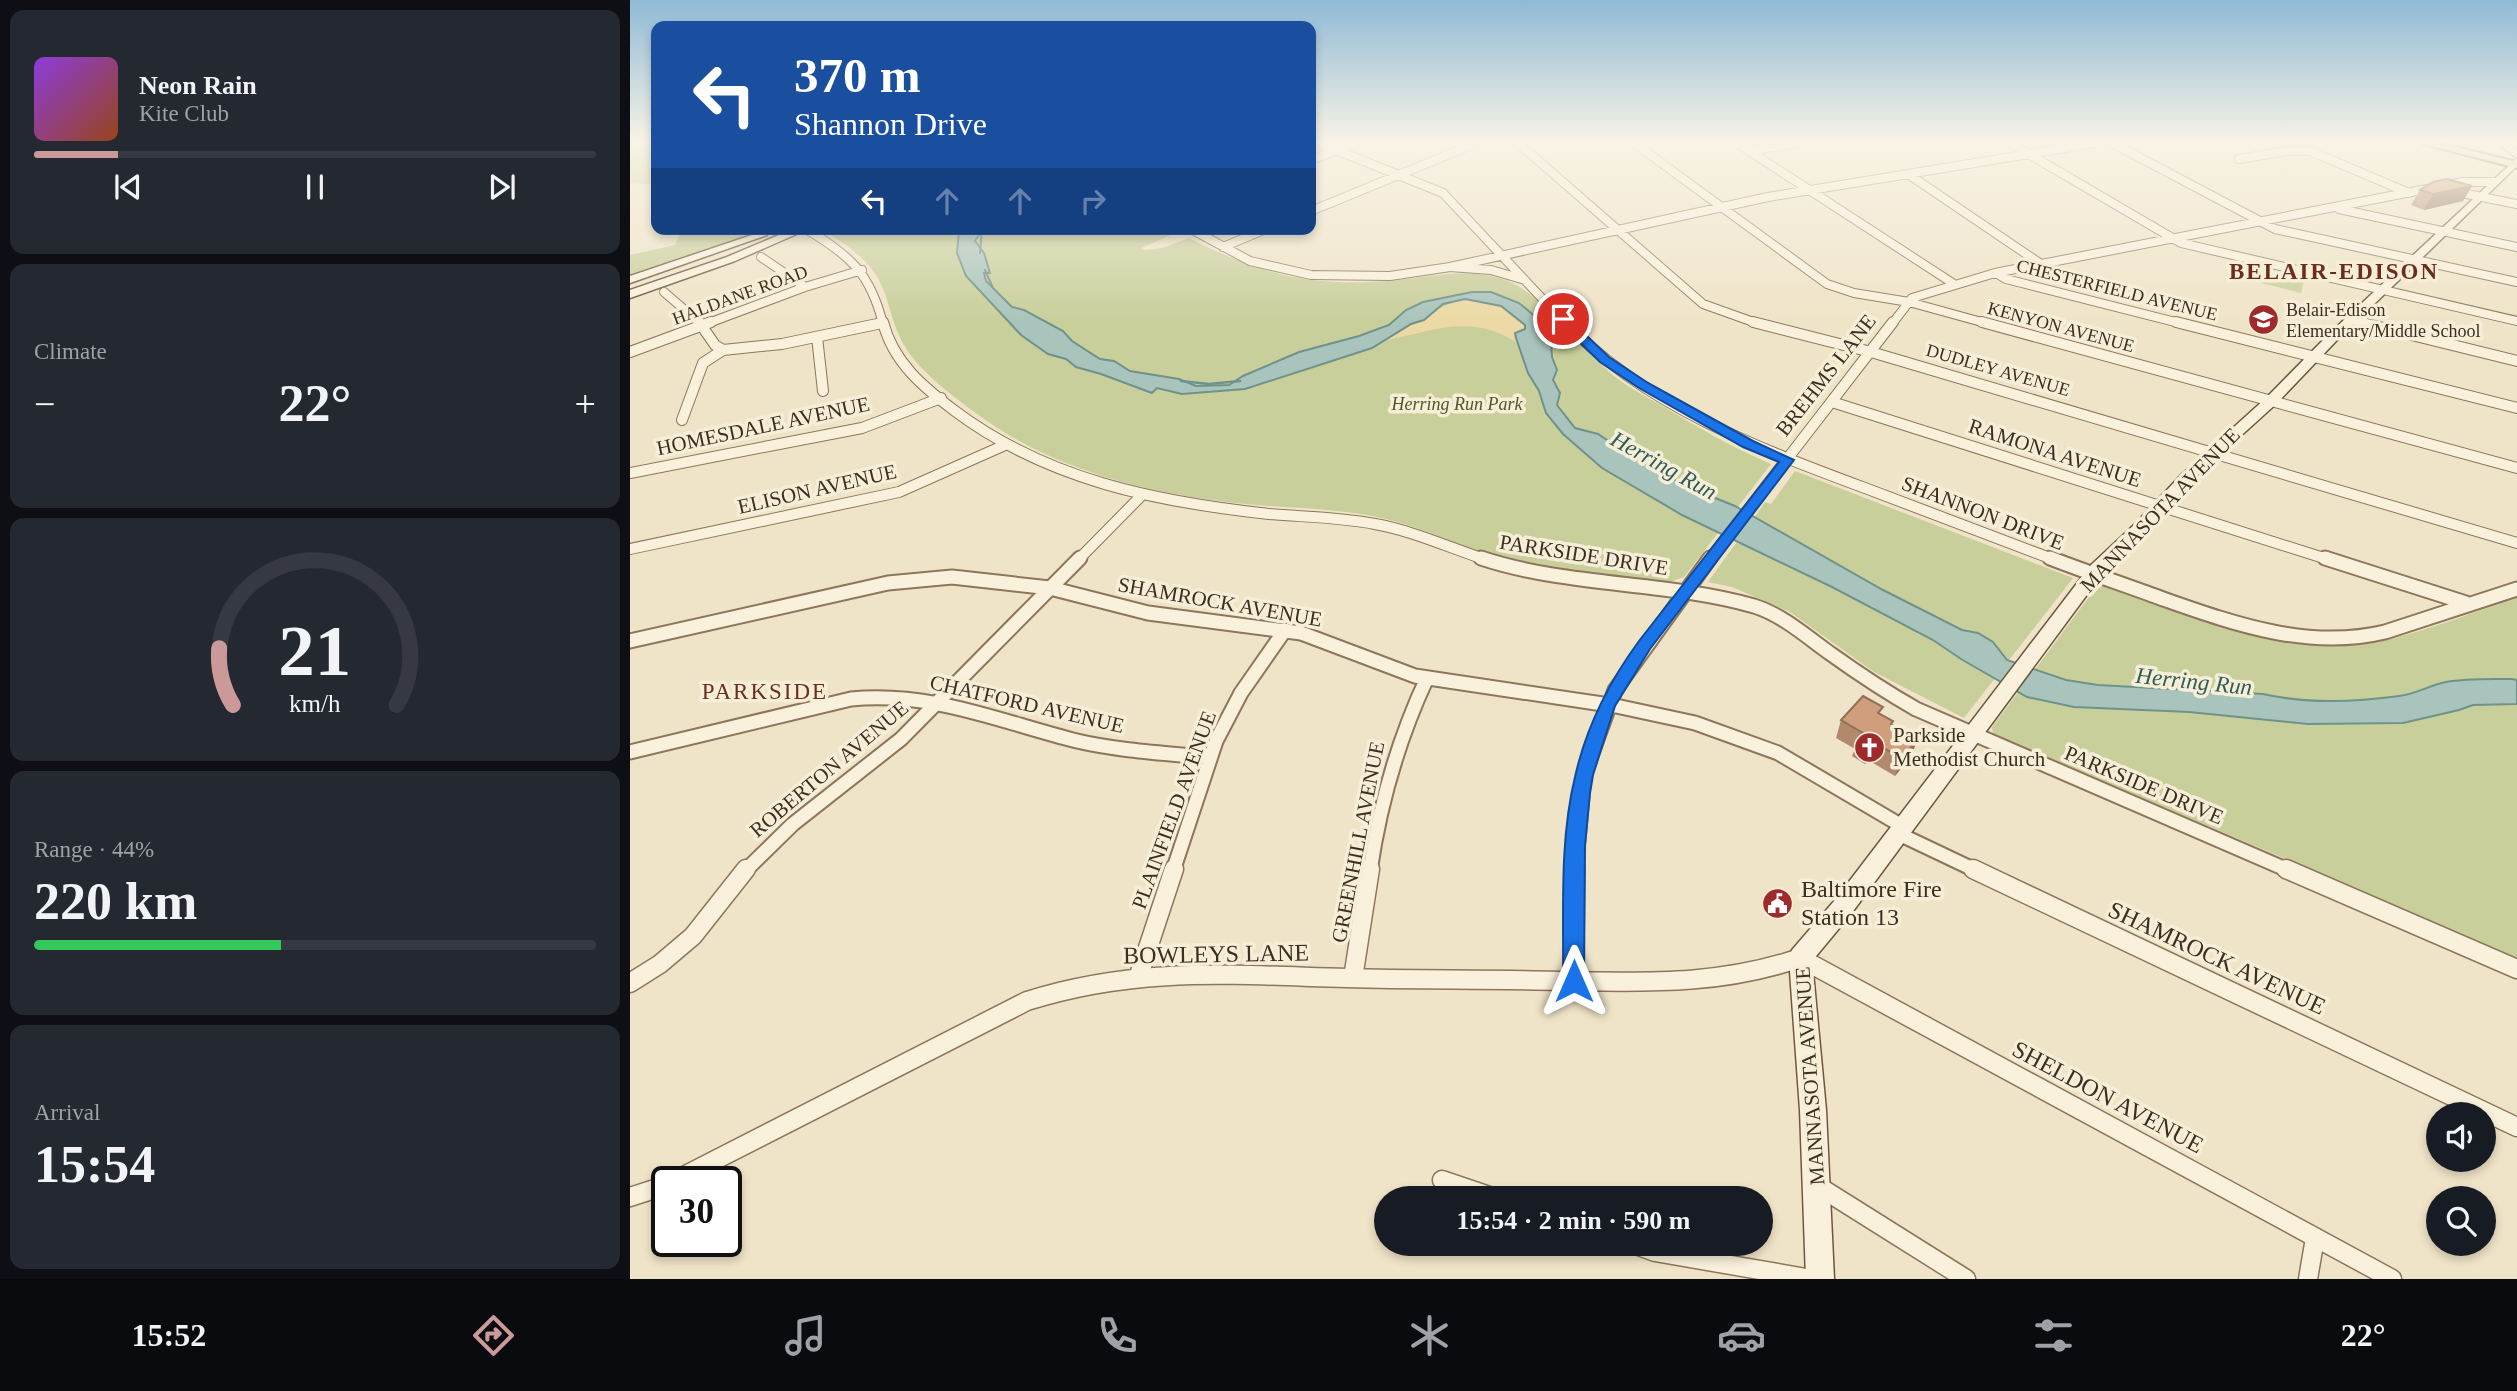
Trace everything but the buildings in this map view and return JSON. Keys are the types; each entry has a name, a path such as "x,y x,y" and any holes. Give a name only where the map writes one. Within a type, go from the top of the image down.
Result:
{"street":[{"name":"SHANNON DRIVE","path":"1453,203 1605,360 1729,434 1787,460 2092,574 2243,627 2299,637 2364,637 2517,589"},
{"name":"DUDLEY AVENUE","path":"1586,203 1690,294 1711,308 1789,333 1871,352 2215,452 2517,543"},
{"name":"KENYON AVENUE","path":"1715,203 1827,284 1854,293 1909,302 2517,468"},
{"path":"1450,267 1743,203"},
{"path":"1829,203 1954,284"},
{"path":"1950,203 2041,264"},
{"path":"2112,203 2181,243 2517,321"},
{"path":"2225,203 2275,229 2517,282"},
{"name":"BREHMS LANE","path":"1574,981 1575,846 1581,793 1584,775 1607,706 1623,676 1685,592 1909,302 1920,294 1995,273 2361,203"},
{"name":"MANNASOTA AVENUE","path":"1821,1279 1817,1185 1800,958 1843,907 2092,574 2473,203"},
{"path":"2334,208 2517,247"},
{"path":"630,279 760,235"},
{"path":"630,294 731,259 789,235"},
{"name":"PARKSIDE DRIVE","path":"815,235 848,254 862,270 876,298 889,343 903,363 941,398 1005,445 1055,468 1143,494 1218,508 1377,524 1513,568 1724,598 1768,612 1884,692 1972,733 2517,969"},
{"name":"SHANNON DRIVE","path":"1202,235 1259,264 1328,276 1390,276 1450,267 1491,270 1525,280"},
{"path":"1223,247 1252,235"},
{"path":"761,257 805,286"},
{"name":"HALDANE ROAD","path":"630,352 805,286 862,270"},
{"name":"CHESTERFIELD AVENUE","path":"1995,273 2517,408"},
{"path":"664,292 702,325 715,345 723,350"},
{"path":"2351,320 2517,361"},
{"path":"682,421 704,363 723,350 768,346 882,323"},
{"path":"817,337 823,391"},
{"name":"HOMESDALE AVENUE","path":"630,473 862,428 941,398"},
{"name":"RAMONA AVENUE","path":"1832,402 2466,603"},
{"name":"ELISON AVENUE","path":"630,549 899,492 931,481 1005,445"},
{"name":"ROBERTON AVENUE","path":"630,983 660,964 693,936 750,864 793,824 901,739 1143,494"},
{"name":"SHAMROCK AVENUE","path":"630,641 911,580 968,578 1050,588 1148,613 1284,630 1324,639 1398,671 1427,678 1607,706 1696,724 1776,751 1828,779 1899,830 2517,1127"},
{"name":"PLAINFIELD AVENUE","path":"1139,975 1216,741 1241,693 1284,630"},
{"name":"GREENHILL AVENUE","path":"1353,978 1390,770 1412,707 1427,678"},
{"name":"CHATFORD AVENUE","path":"630,752 864,696 886,695 937,703 1101,746 1210,758"},
{"name":"BOWLEYS LANE","path":"703,1166 1027,1001 1080,984 1139,975 1709,981 1749,975 1800,958"},
{"name":"SHELDON AVENUE","path":"1800,958 2392,1279"},
{"path":"1442,1180 1460,1186"},
{"path":"1817,1185 1966,1279"},
{"path":"630,1197 651,1190"},
{"path":"2308,1279 2315,1238"},
{"path":"1678,1256 1812,1279"}],"green space":[{"path":"679,235 750,235 630,275 630,255 675,245"},
{"name":"Herring Run Park","path":"830,235 1171,235 1141,248 1162,248 1189,238 1261,269 1333,282 1387,281 1463,273 1493,276 1522,288 1536,298 1602,365 1626,385 1716,437 1771,464 1684,577 1670,582 1522,563 1406,524 1372,516 1212,500 1145,488 1112,479 1048,455 990,423 957,399 914,360 896,329 879,280 866,262"},
{"path":"2287,273 2305,277 2301,293 2261,283 2264,277"},
{"path":"1795,471 2073,578 1964,718 1874,672 1790,612 1732,587 1708,582 1736,543 1740,544 1759,519 1755,517 1765,502 1771,504"},
{"path":"2101,584 2232,630 2301,644 2335,646 2369,643 2406,635 2517,598 2517,958 1993,734 1992,727"}],"sand":[{"path":"1464,299 1501,306 1525,325 1525,329 1519,331 1516,338 1519,344 1486,329 1470,326 1438,329 1387,340 1434,311"}],"water":[{"name":"Herring Run","path":"958,235 979,235 975,241 984,253 990,273 984,273 986,281 1012,307 1024,310 1063,331 1072,341 1100,359 1114,361 1130,371 1179,379 1196,386 1229,385 1243,376 1299,352 1389,325 1406,310 1423,302 1472,292 1491,292 1519,303 1536,317 1543,334 1551,341 1552,357 1557,370 1553,380 1560,393 1557,405 1575,428 1598,434 1636,459 1688,487 1735,506 1883,590 1962,630 1978,633 1993,642 2007,660 2066,680 2098,685 2263,694 2331,701 2399,696 2454,681 2512,679 2517,680 2517,704 2473,705 2403,723 2308,724 2189,712 2074,707 2027,697 1933,640 1832,587 1682,515 1602,468 1563,434 1546,413 1516,338 1515,333 1525,329 1525,325 1501,306 1465,299 1443,304 1424,320 1411,324 1372,348 1245,389 1182,394 1157,388 1152,393 1076,367 1066,359 1048,354 1021,335 966,276 957,253"}],"waterway":[{"name":"Herring Run","path":"980,253 982,235"},
{"name":"Herring Run","path":"985,270 993,288"},
{"name":"Herring Run","path":"1181,381 1209,384 1240,381"}],"place":[{"name":"Belair-Edison Elementary/Middle School","path":"2263,320"},
{"name":"Parkside Methodist Church","path":"1870,747"},
{"name":"Baltimore Fire Station 13","path":"1778,903"}],"district":[{"name":"BELAIR-EDISON","path":"2334,271"},
{"name":"PARKSIDE","path":"765,691"}],"route":[{"path":"1563,319 1605,360 1644,386 1748,444 1787,460 1644,645 1607,706 1584,775 1581,793 1573,896 1574,981"}]}
